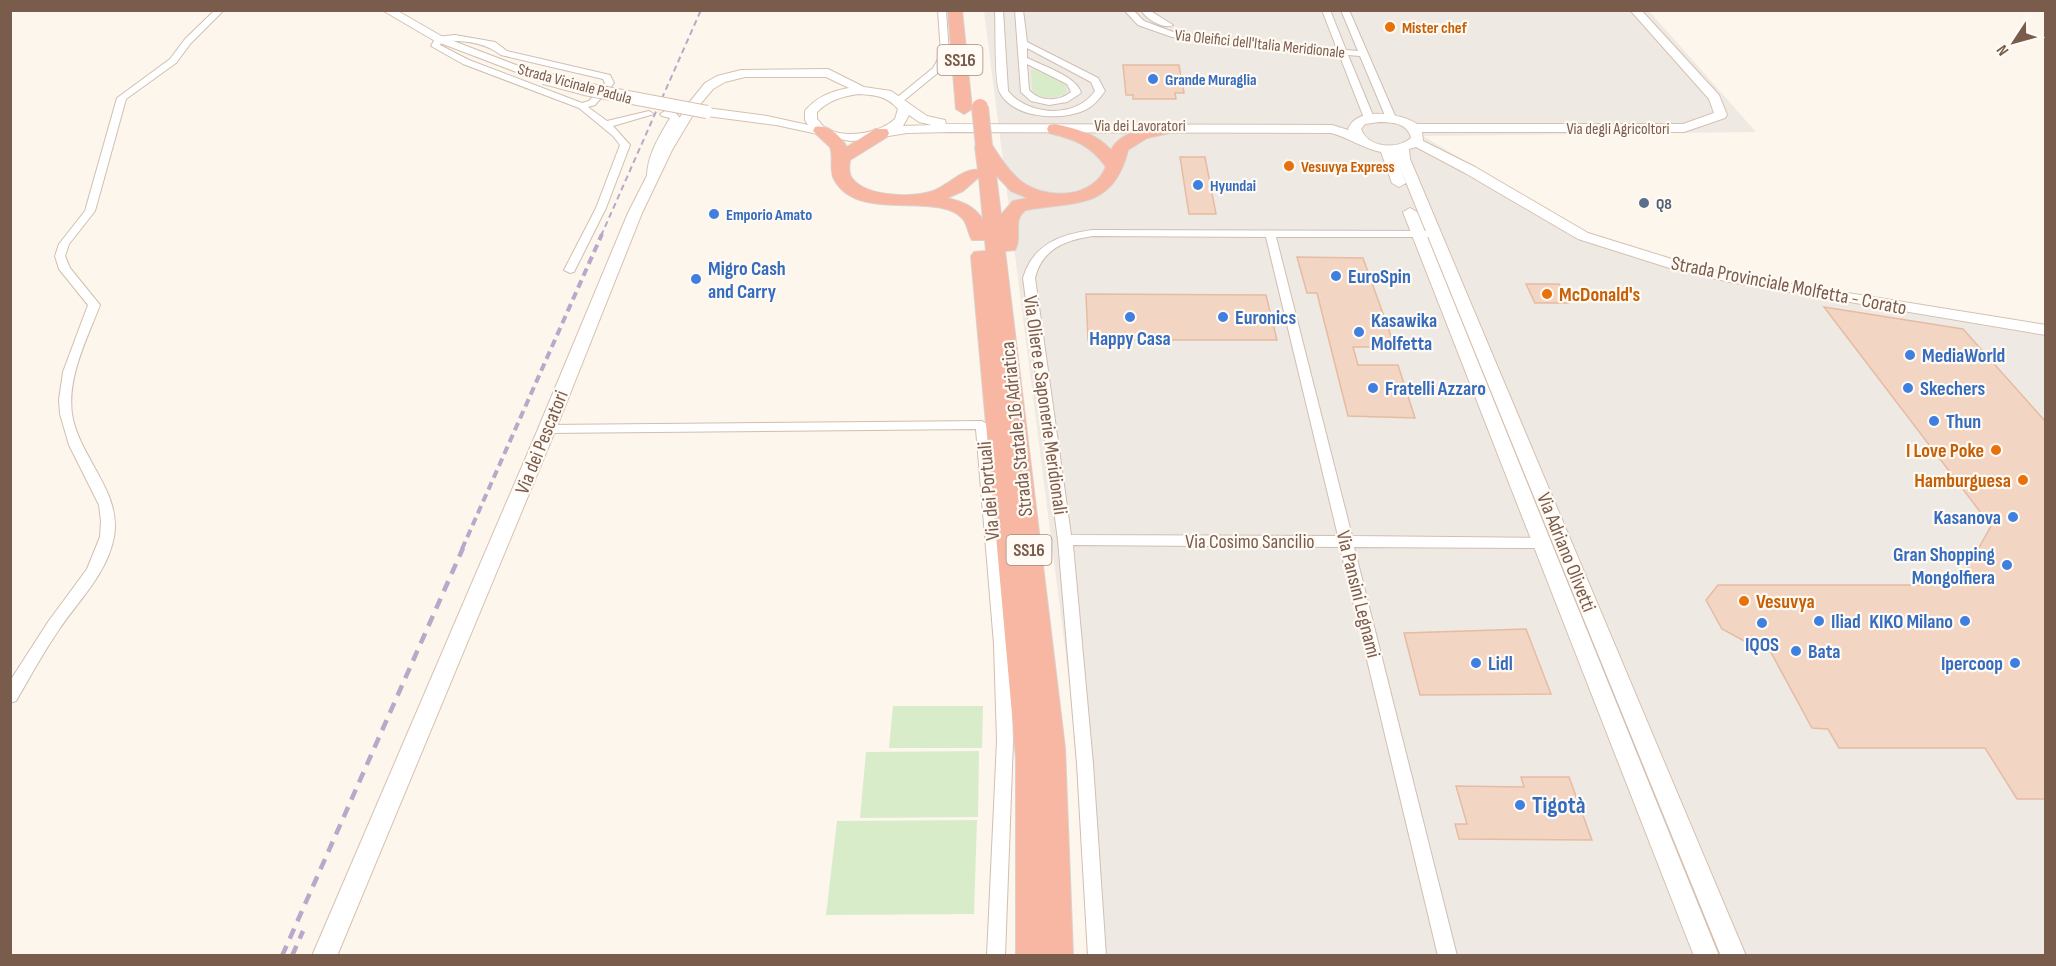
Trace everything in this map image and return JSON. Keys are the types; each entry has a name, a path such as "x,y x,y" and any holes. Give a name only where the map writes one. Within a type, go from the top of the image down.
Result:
{"highway":[{"name":"Strada Statale 16 Adriatica","path":"955,10 975,104 964,136 972,174 980,236 1031,759 1033,956"},
{"name":"SS16","path":"969,10 976,75"},
{"path":"1055,129 1088,139 1103,148 1115,168"},
{"path":"1001,292 1008,246 1008,216 1012,210 1020,205 1076,197 1105,184 1115,168 1120,148 1141,134 1164,129"},
{"path":"821,131 839,146 841,158 839,169 843,179 855,190 874,198 936,201 965,211 972,217 980,236"},
{"path":"841,158 881,133"},
{"name":"Strada Statale 16 Adriatica","path":"964,136 1001,292 1050,748 1056,956"},
{"path":"964,136 1016,188 1035,196 1060,199"},
{"path":"907,201 935,197 952,190 966,182 972,174"}],"street":[{"path":"10,696 52,627 97,563 108,537 107,512 97,484 72,435 66,418 65,404 68,375 94,305 65,269 60,256 64,244 90,211 122,98 173,61 188,41 220,10"},
{"name":"Strada Vicinale Padula","path":"387,10 439,39 544,78 630,99 774,121 848,137 907,129 964,136"},
{"path":"881,133 894,127 902,119 904,112 900,103 937,69 945,54 942,10"},
{"path":"999,10 1003,91 1012,103 1023,108 1050,113 1077,110 1095,100 1100,91 1095,80 1087,74 1037,52 1022,41"},
{"path":"1001,53 1023,56 1070,82 1074,85 1076,93 1067,99 1052,102 1031,98 1024,90 1023,56 1019,10"},
{"name":"Via Oleifici dell'Italia Meridionale","path":"1128,10 1141,23 1172,34 1341,47"},
{"name":"Via Oleifici dell'Italia Meridionale","path":"1145,10 1160,22 1176,27 1361,49"},
{"path":"1326,10 1341,47 1361,126 1369,144 1405,141 1391,118 1345,10"},
{"name":"Via degli Agricoltori","path":"1405,141 1684,129 1721,115 1715,98 1635,10"},
{"path":"570,270 601,208 625,145 621,138 582,106 466,62 435,46 439,39 455,38 492,44 504,53 607,77 610,82 608,86 592,103 582,106"},
{"path":"1023,56 1037,52"},
{"name":"Via dei Pescatori","path":"324,956 547,429 635,213 666,150 704,90 721,79 745,73 828,72 863,91"},
{"path":"880,93 899,89 926,78"},
{"path":"831,96 838,89 842,80"},
{"name":"Strada Vicinale Padula","path":"774,121 811,111 818,103 831,96 863,91 880,93 923,119 964,136"},
{"path":"811,111 811,120 821,131"},
{"path":"604,125 649,114"},
{"path":"652,178 651,165 675,118 672,114 665,114"},
{"path":"1331,128 1361,126 1391,118"},
{"name":"Via dei Lavoratori","path":"964,136 1331,128"},
{"name":"Via dei Lavoratori","path":"964,136 1055,129 1331,128"},
{"name":"Via Adriano Olivetti","path":"1405,141 1403,159 1426,234 1544,543 1707,956"},
{"name":"Strada Provinciale Molfetta - Corato","path":"1405,141 1470,170 1583,236 1684,268 1730,278 2046,330"},
{"name":"Via Pansini Legnami","path":"1270,233 1448,956"},
{"name":"Via Oliere e Saponerie Meridionali","path":"1097,956 1085,764 1065,540 1029,278 1033,261 1055,243 1081,234 1426,234"},
{"name":"Via Adriano Olivetti","path":"1426,234 1524,447 1734,956"},
{"name":"Via dei Portuali","path":"547,429 982,425 1002,644 1005,741 996,956"},
{"name":"Via Cosimo Sancilio","path":"1065,540 1544,543"}],"shaded area":[{"path":"984,11 1725,11 1650,12 1756,132 1423,136 1583,231 1698,268 2045,327 2045,955 1104,955"}],"green space":[{"path":"1031,70 1065,84 1067,92 1052,98 1035,94 1032,89"},
{"path":"893,706 983,706 982,748 889,748"},
{"path":"979,751 978,817 860,818 866,752"},
{"path":"977,820 974,914 826,915 837,821"}],"building":[{"name":"Grande Muraglia","path":"1123,65 1179,65 1184,93 1175,93 1176,99 1133,99 1133,95 1126,95"},
{"name":"Hyundai","path":"1180,157 1205,157 1216,214 1189,214"},
{"path":"1297,257 1363,258 1395,347 1353,347 1358,365 1398,365 1415,418 1348,416 1317,293 1307,293"},
{"name":"McDonald's","path":"1526,284 1559,284 1569,303 1535,303"},
{"path":"1086,294 1266,295 1277,340 1088,340"},
{"name":"Gran Shopping Mongolfiera","path":"1824,307 1963,329 2046,422 2046,799 2017,799 1985,748 1839,748 1828,729 1812,728 1768,647 1753,647 1750,642 1722,629 1706,600 1718,585 1958,585 1991,526"},
{"name":"Lidl","path":"1526,629 1551,694 1420,695 1404,633"},
{"name":"Tigotà","path":"1521,777 1569,777 1592,840 1459,839 1455,824 1467,824 1456,786 1524,787"}],"railway":[{"path":"601,236 701,10"},
{"path":"462,549 602,234"},
{"path":"282,956 463,548"},
{"path":"292,956 303,931"}],"place":[{"name":"Mister chef","path":"1390,27"},
{"name":"Grande Muraglia","path":"1153,79"},
{"name":"Vesuvya Express","path":"1289,166"},
{"name":"Hyundai","path":"1198,185"},
{"name":"Q8","path":"1644,203"},
{"name":"Emporio Amato","path":"714,214"},
{"name":"EuroSpin","path":"1336,276"},
{"name":"Migro Cash and Carry","path":"696,279"},
{"name":"McDonald's","path":"1547,294"},
{"name":"Happy Casa","path":"1130,317"},
{"name":"Euronics","path":"1223,317"},
{"name":"Kasawika Molfetta","path":"1359,332"},
{"name":"MediaWorld","path":"1910,355"},
{"name":"Fratelli Azzaro","path":"1373,388"},
{"name":"Skechers","path":"1908,388"},
{"name":"Thun","path":"1934,421"},
{"name":"I Love Poke","path":"1996,450"},
{"name":"Hamburguesa","path":"2023,480"},
{"name":"Kasanova","path":"2013,517"},
{"name":"Gran Shopping Mongolfiera","path":"2007,565"},
{"name":"Vesuvya","path":"1744,601"},
{"name":"Iliad","path":"1819,621"},
{"name":"KIKO Milano","path":"1965,621"},
{"name":"IQOS","path":"1762,623"},
{"name":"Bata","path":"1796,651"},
{"name":"Lidl","path":"1476,663"},
{"name":"Ipercoop","path":"2015,663"},
{"name":"Tigotà","path":"1520,805"}]}
